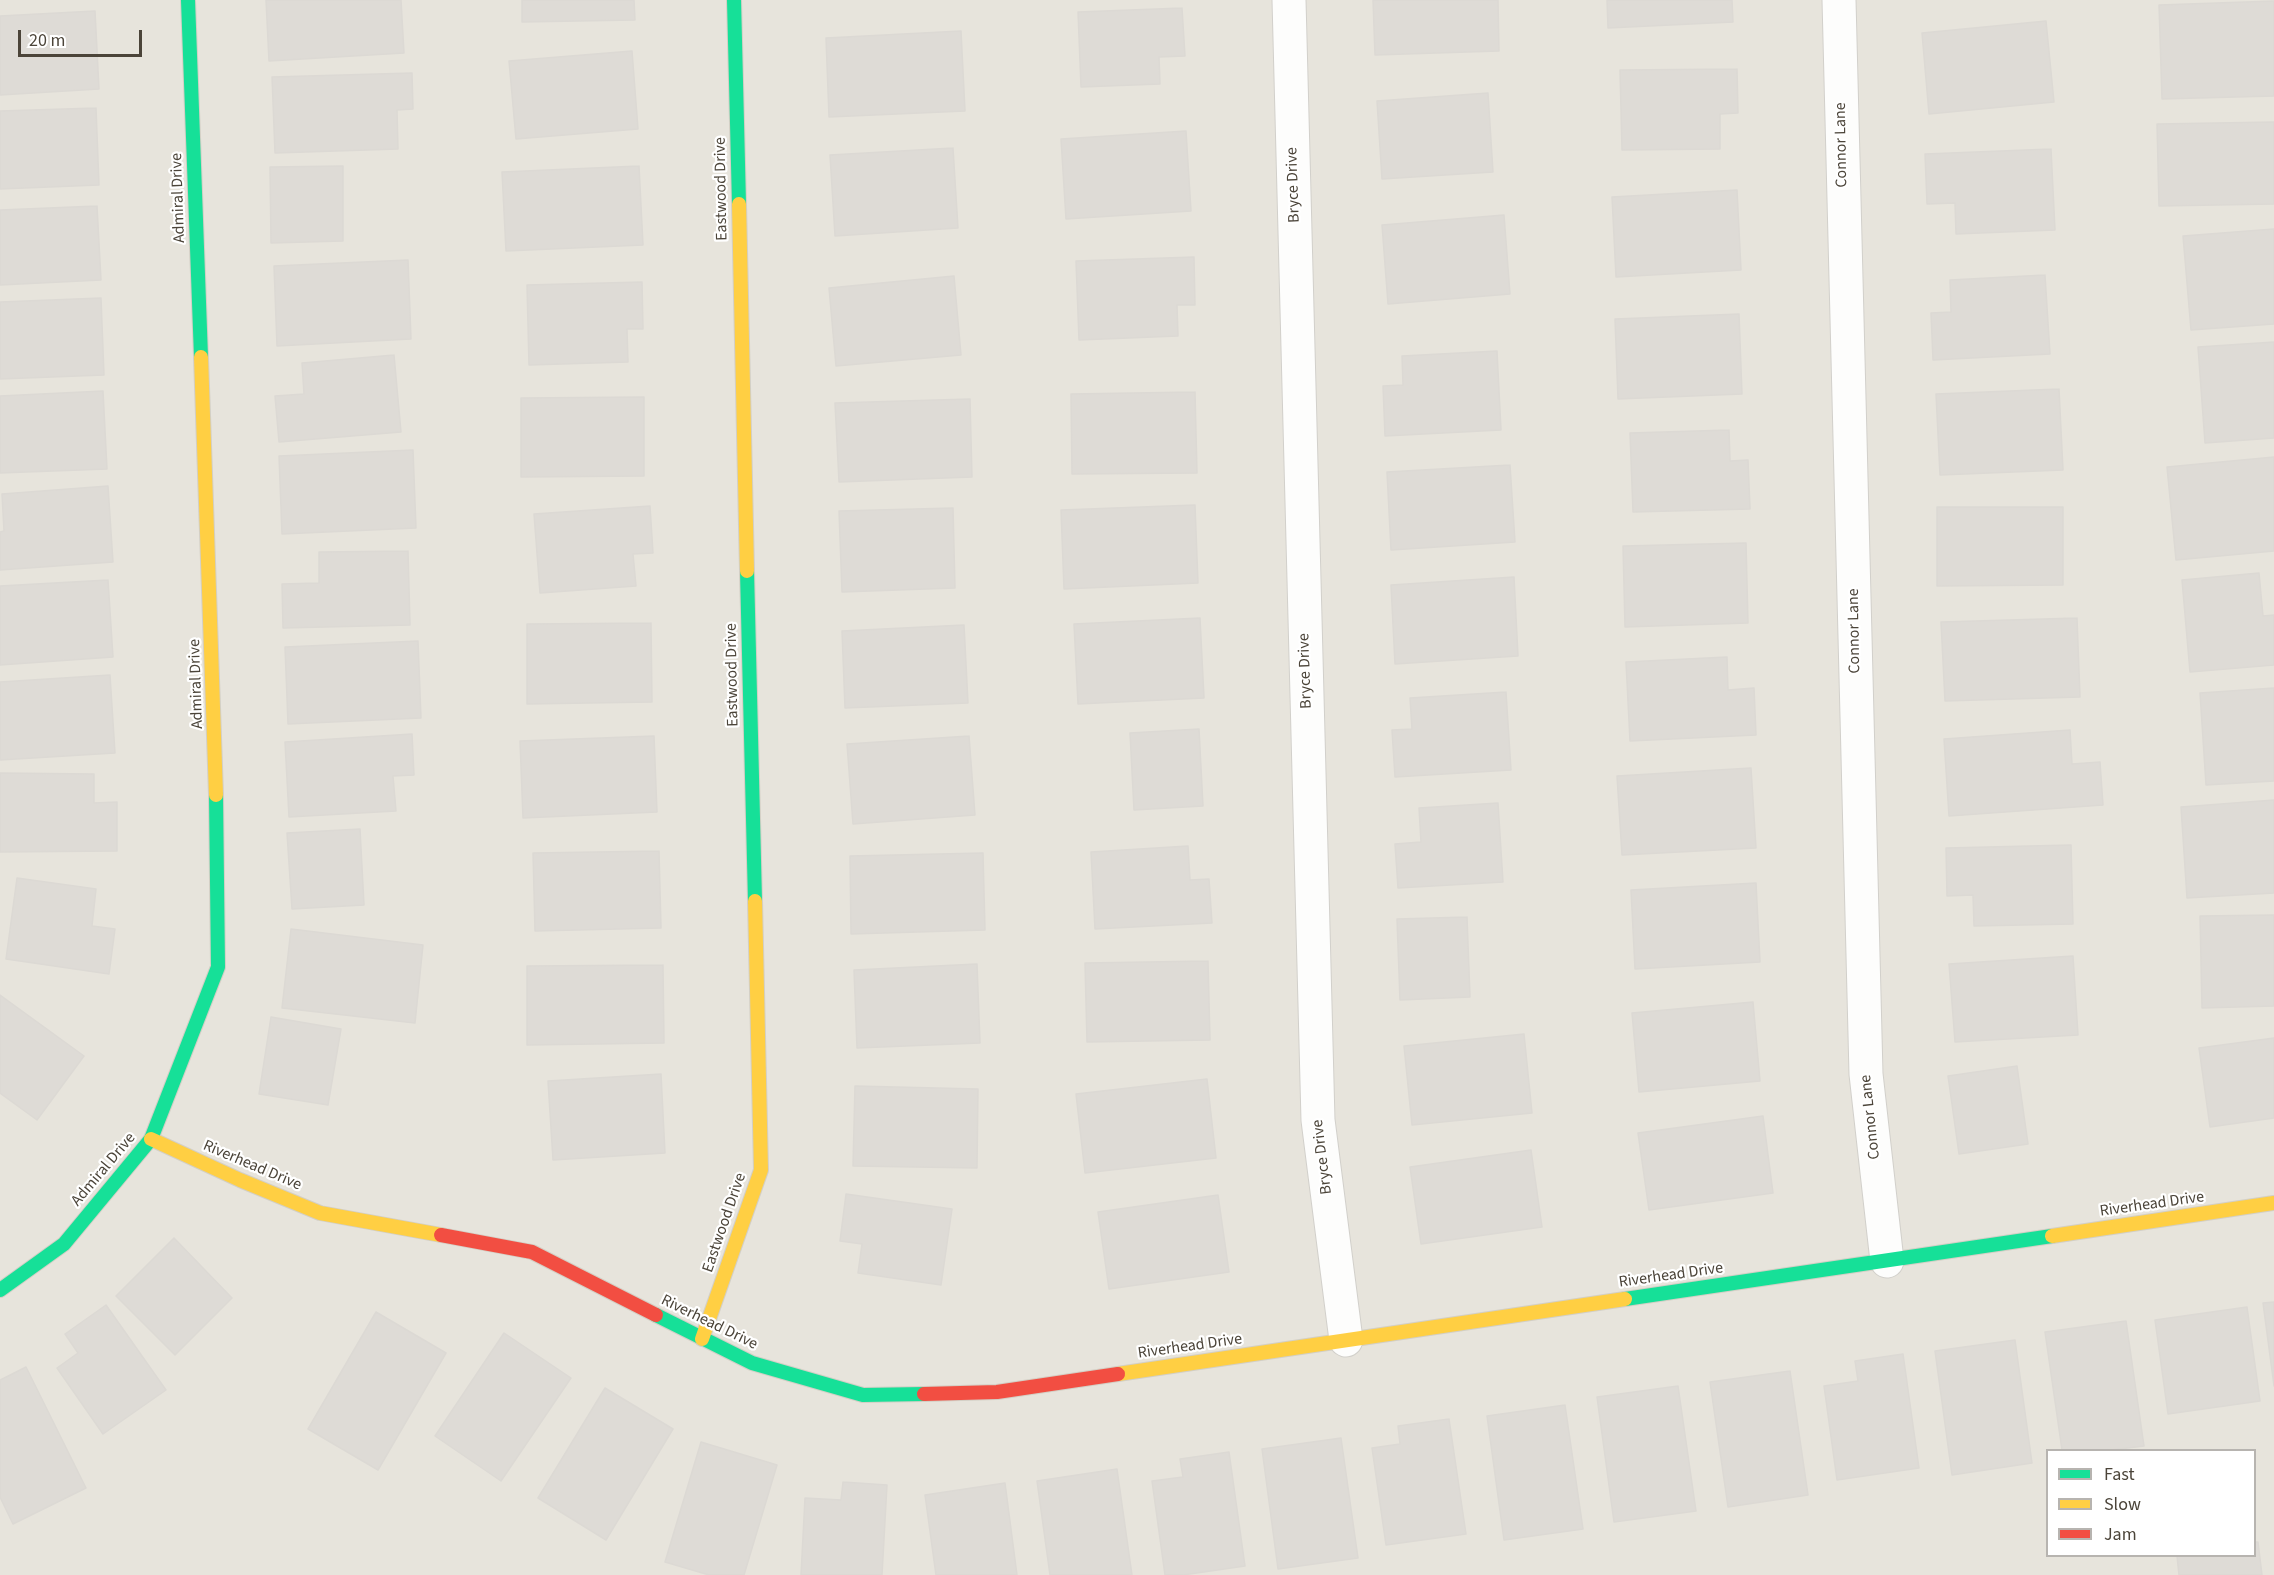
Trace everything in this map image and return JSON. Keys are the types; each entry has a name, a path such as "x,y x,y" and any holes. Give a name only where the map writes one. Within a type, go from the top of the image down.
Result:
{"street":[{"name":"Admiral Drive","path":"0,1290 64,1244 152,1139 218,967 216,753 189,0"},
{"name":"Eastwood Drive","path":"702,1339 761,1170 734,0"},
{"name":"Bryce Drive","path":"1289,0 1318,1120 1346,1340"},
{"name":"Connor Lane","path":"1839,0 1866,1074 1887,1261"},
{"name":"Riverhead Drive","path":"152,1139 240,1180 320,1213 532,1252 752,1363 863,1395 997,1392 2274,1203"}],"shaded area":[{"path":"0,0 2274,0 2274,1575 0,1575"}],"building":[{"path":"266,0 401,0 404,53 269,61"},
{"path":"522,0 634,0 635,20 522,22"},
{"path":"1373,0 1498,0 1499,51 1375,55"},
{"path":"1607,0 1732,0 1733,22 1608,28"},
{"path":"2274,1 2274,96 2162,99 2159,5"},
{"path":"1182,8 1185,56 1159,57 1160,84 1081,87 1078,12"},
{"path":"95,11 99,89 0,95 0,16"},
{"path":"2046,21 2054,102 1929,114 1922,33"},
{"path":"961,31 965,111 829,117 826,38"},
{"path":"632,51 638,129 516,139 509,61"},
{"path":"1737,69 1738,113 1720,114 1720,149 1622,150 1620,70"},
{"path":"412,73 413,109 397,110 398,149 275,153 272,77"},
{"path":"1488,93 1493,172 1382,179 1377,101"},
{"path":"96,108 99,185 0,189 0,111"},
{"path":"2274,122 2274,204 2159,206 2157,124"},
{"path":"1186,131 1191,211 1066,219 1061,139"},
{"path":"953,148 958,228 835,236 830,155"},
{"path":"2051,149 2055,230 1956,234 1955,203 1927,204 1925,154"},
{"path":"343,166 343,241 271,243 270,167"},
{"path":"639,166 643,245 506,251 502,172"},
{"path":"1737,190 1741,270 1616,277 1612,197"},
{"path":"97,206 101,280 0,285 0,210"},
{"path":"1504,215 1510,294 1388,304 1382,225"},
{"path":"2274,229 2274,324 2191,330 2183,236"},
{"path":"1194,257 1195,305 1177,305 1178,336 1079,340 1076,261"},
{"path":"408,260 411,339 277,346 274,266"},
{"path":"2045,275 2050,354 1933,360 1931,313 1951,312 1950,280"},
{"path":"954,276 961,355 836,366 829,288"},
{"path":"642,282 643,329 627,329 628,362 529,365 527,285"},
{"path":"101,298 104,375 0,379 0,302"},
{"path":"1739,314 1742,394 1618,399 1615,319"},
{"path":"2274,342 2274,438 2205,443 2198,347"},
{"path":"1497,351 1501,430 1385,436 1383,386 1403,385 1402,356"},
{"path":"394,355 401,432 279,442 275,396 304,394 302,363"},
{"path":"2059,389 2063,470 1940,475 1936,394"},
{"path":"103,391 107,469 0,473 0,396"},
{"path":"1195,392 1197,473 1072,474 1071,394"},
{"path":"644,397 644,476 521,477 521,398"},
{"path":"970,399 972,477 839,482 835,403"},
{"path":"1729,430 1730,461 1748,460 1750,509 1633,512 1630,433"},
{"path":"413,450 416,528 282,534 279,456"},
{"path":"2274,457 2274,551 2176,560 2167,467"},
{"path":"1510,465 1515,542 1391,550 1387,472"},
{"path":"108,486 113,562 0,570 0,532 4,531 2,494"},
{"path":"1195,505 1198,583 1064,589 1061,510"},
{"path":"650,506 653,553 633,554 636,586 540,593 534,514"},
{"path":"1937,507 2063,507 2063,585 1937,586"},
{"path":"953,508 955,588 842,592 839,511"},
{"path":"1746,543 1748,623 1625,627 1623,546"},
{"path":"408,551 410,625 283,628 282,584 319,583 319,552"},
{"path":"2259,573 2263,616 2274,615 2274,665 2190,672 2182,580"},
{"path":"1514,577 1518,656 1395,664 1391,585"},
{"path":"108,580 113,657 0,665 0,586"},
{"path":"1200,618 1204,698 1078,704 1074,624"},
{"path":"2077,618 2080,697 1945,701 1941,622"},
{"path":"651,623 652,702 527,704 527,624"},
{"path":"964,625 968,703 845,708 842,631"},
{"path":"418,641 421,718 288,724 285,647"},
{"path":"1727,657 1728,690 1754,688 1756,735 1630,741 1626,662"},
{"path":"110,675 115,753 0,760 0,682"},
{"path":"2274,688 2274,781 2206,785 2200,693"},
{"path":"1506,692 1511,770 1395,777 1392,730 1412,729 1410,698"},
{"path":"1199,729 1203,806 1134,810 1130,733"},
{"path":"2070,730 2072,764 2100,762 2103,805 1949,816 1944,739"},
{"path":"412,734 414,775 393,776 396,811 289,817 285,742"},
{"path":"654,736 657,812 523,818 520,741"},
{"path":"969,736 975,815 853,824 847,744"},
{"path":"1751,768 1756,848 1622,855 1617,776"},
{"path":"0,773 94,774 94,803 117,802 117,851 0,852"},
{"path":"2274,800 2274,893 2187,898 2181,807"},
{"path":"1498,803 1503,882 1398,888 1395,844 1421,842 1419,808"},
{"path":"360,829 364,905 292,909 287,833"},
{"path":"2071,845 2073,924 1974,926 1973,895 1947,896 1946,848"},
{"path":"1188,846 1190,880 1209,879 1212,923 1095,929 1091,852"},
{"path":"659,851 661,928 535,931 533,853"},
{"path":"983,853 985,930 851,934 850,856"},
{"path":"17,878 96,889 92,926 115,929 109,974 6,959"},
{"path":"1756,883 1760,962 1635,969 1631,890"},
{"path":"2274,915 2274,1006 2202,1008 2200,916"},
{"path":"1467,917 1470,997 1400,1000 1397,919"},
{"path":"291,929 423,945 415,1023 282,1008"},
{"path":"2073,956 2078,1035 1955,1042 1949,964"},
{"path":"1208,961 1210,1040 1087,1042 1085,963"},
{"path":"977,964 980,1043 857,1048 854,970"},
{"path":"663,965 664,1043 527,1045 527,966"},
{"path":"0,995 84,1056 37,1120 0,1093"},
{"path":"1753,1002 1760,1081 1639,1092 1632,1013"},
{"path":"271,1017 341,1029 328,1105 259,1094"},
{"path":"1524,1034 1532,1113 1412,1125 1404,1046"},
{"path":"2274,1038 2274,1118 2210,1127 2199,1048"},
{"path":"2017,1066 2028,1144 1959,1154 1948,1076"},
{"path":"661,1074 665,1153 553,1160 548,1081"},
{"path":"1207,1079 1216,1158 1085,1173 1076,1094"},
{"path":"855,1086 978,1089 977,1168 853,1166"},
{"path":"1763,1116 1773,1193 1649,1210 1638,1133"},
{"path":"1531,1150 1542,1227 1421,1244 1410,1167"},
{"path":"846,1194 952,1209 941,1285 858,1273 862,1244 840,1241"},
{"path":"1218,1195 1229,1272 1109,1289 1098,1212"},
{"path":"174,1238 232,1298 175,1355 116,1296"},
{"path":"2274,1302 2274,1386 2263,1303"},
{"path":"106,1305 166,1390 103,1434 57,1368 78,1353 65,1334"},
{"path":"2247,1307 2260,1401 2168,1414 2155,1320"},
{"path":"376,1312 446,1353 378,1470 308,1429"},
{"path":"2126,1321 2144,1446 2119,1449 2062,1449 2045,1332"},
{"path":"504,1333 571,1378 501,1481 435,1436"},
{"path":"2015,1340 2032,1463 1952,1475 1935,1351"},
{"path":"1903,1354 1919,1468 1837,1480 1824,1386 1858,1381 1855,1361"},
{"path":"26,1367 86,1488 13,1524 0,1497 0,1380"},
{"path":"1790,1371 1808,1495 1728,1507 1710,1382"},
{"path":"1678,1386 1696,1511 1614,1522 1597,1397"},
{"path":"605,1388 673,1429 606,1540 538,1498"},
{"path":"1565,1405 1583,1529 1504,1540 1487,1416"},
{"path":"1449,1419 1466,1534 1386,1545 1372,1448 1400,1444 1398,1426"},
{"path":"1341,1438 1358,1558 1278,1569 1262,1449"},
{"path":"701,1442 777,1465 744,1575 709,1575 665,1562"},
{"path":"1229,1452 1245,1566 1183,1575 1165,1575 1152,1481 1183,1477 1180,1459"},
{"path":"1117,1469 1132,1575 1050,1575 1037,1481"},
{"path":"843,1482 887,1485 882,1575 801,1575 805,1498 841,1500"},
{"path":"1005,1483 1017,1575 936,1575 925,1495"},
{"path":"2256,1542 2258,1542 2262,1575 2179,1575 2177,1557 2256,1557"}],"traffic: fast":[{"path":"188,0 201,357"},
{"path":"734,0 739,204"},
{"path":"747,571 755,901"},
{"path":"0,1290 64,1244 151,1139 218,967 216,795"},
{"path":"1625,1299 2052,1236"},
{"path":"656,1315 752,1363 863,1395 924,1394"}],"traffic: slow":[{"path":"739,204 747,571"},
{"path":"201,357 216,795"},
{"path":"702,1339 761,1170 755,901"},
{"path":"151,1139 240,1180 320,1213 441,1235"},
{"path":"2052,1236 2274,1203"},
{"path":"1118,1374 1625,1299"}],"traffic: jam":[{"path":"441,1235 532,1252 656,1315"},
{"path":"924,1394 997,1392 1118,1374"}]}
